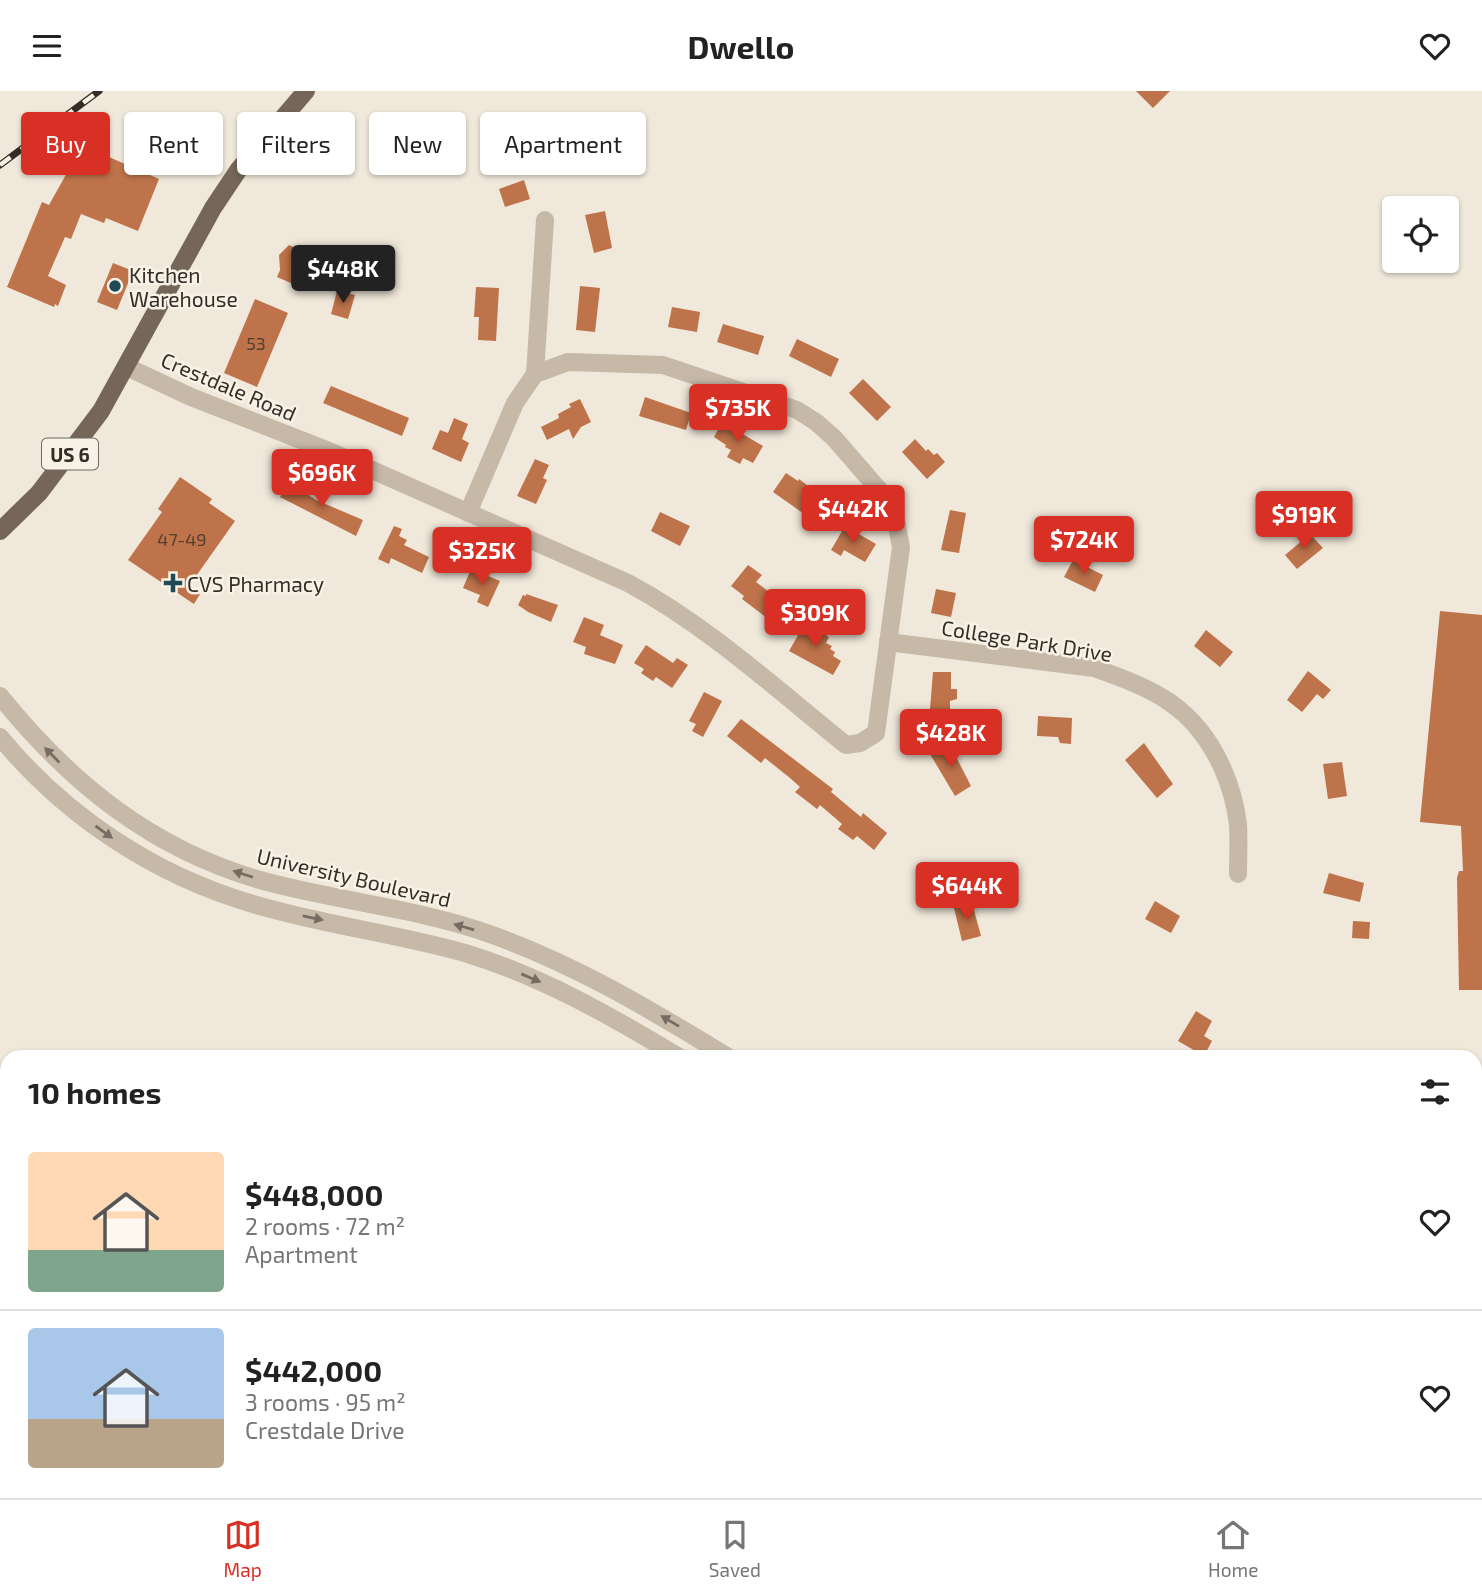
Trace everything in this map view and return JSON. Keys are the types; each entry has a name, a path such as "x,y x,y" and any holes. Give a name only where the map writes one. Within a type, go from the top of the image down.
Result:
{"main road":[{"name":"US 6","path":"0,531 39,493 101,411 189,249 239,169 306,91"}],"street":[{"path":"468,513 515,403 535,374 545,221"},
{"path":"535,374 568,362 663,365 797,410 816,422 834,438 880,491 895,516 901,547 888,642"},
{"name":"Crestdale Road","path":"127,367 200,401 329,451 628,583 663,602 701,628 846,745 860,743 876,733 888,642"},
{"name":"College Park Drive","path":"888,642 1094,668 1157,693 1188,715 1212,745 1228,782 1238,824 1238,874"},
{"name":"University Boulevard","path":"0,696 40,743 73,776 130,820 191,854 260,880 436,919 513,943 626,995 716,1050"},
{"path":"0,737 29,770 86,819 136,853 180,877 253,905 429,943 503,967 578,999 667,1050"}],"building":[{"path":"1136,91 1170,91 1153,108"},
{"path":"110,157 124,164 124,175 150,175 159,179 138,231 106,218 104,223 81,214 71,239 65,237 48,276 66,285 58,306 55,304 54,307 7,287 42,202 49,205 66,175 110,175"},
{"path":"524,180 530,199 505,207 499,189"},
{"path":"605,211 612,248 594,253 585,215"},
{"path":"289,245 308,253 303,270 296,276 293,284 277,277 280,270 279,255"},
{"name":"Kitchen Warehouse","path":"113,263 133,271 117,310 97,302"},
{"path":"580,286 600,288 595,332 576,330"},
{"path":"476,287 499,288 496,341 478,340 479,317 474,317"},
{"path":"337,291 355,295 348,319 331,314"},
{"path":"255,299 288,313 257,387 224,373"},
{"path":"672,307 700,312 697,332 668,327"},
{"path":"723,324 764,336 758,355 717,342"},
{"path":"797,339 839,359 831,377 789,356"},
{"path":"863,379 891,407 877,421 849,393"},
{"path":"331,386 409,418 402,436 323,403"},
{"path":"645,397 691,413 686,430 639,416"},
{"path":"580,399 591,422 581,427 573,439 569,429 547,440 541,427 559,418 558,414 571,407 569,404"},
{"path":"454,418 468,424 462,439 469,443 461,462 432,449 440,430 448,433"},
{"path":"722,422 763,446 753,463 743,458 740,464 727,457 731,450 714,437"},
{"path":"915,439 926,451 928,449 934,455 937,453 945,462 927,479 902,452"},
{"path":"535,459 549,465 543,478 547,480 536,504 517,496"},
{"path":"786,473 798,481 799,479 821,496 807,516 773,492"},
{"name":"CVS Pharmacy","path":"180,477 212,499 209,503 235,521 189,586 200,594 194,604 128,560 162,512 158,509"},
{"path":"289,482 316,500 363,520 356,536 280,497"},
{"path":"950,510 966,513 959,553 941,550"},
{"path":"660,512 690,526 680,546 651,531"},
{"path":"394,526 402,529 399,536 407,540 404,545 429,557 422,573 391,558 389,564 378,559"},
{"path":"845,526 876,544 865,562 844,550 841,556 831,550"},
{"path":"1310,534 1323,548 1297,569 1285,555"},
{"path":"1073,560 1103,575 1095,592 1064,577"},
{"path":"748,565 762,575 756,582 781,601 767,618 742,599 744,596 731,586"},
{"path":"471,569 500,581 488,607 477,602 480,595 463,588"},
{"path":"936,589 956,593 951,617 931,613"},
{"path":"526,594 558,605 551,622 518,605"},
{"path":"1440,611 1482,615 1482,990 1459,990 1457,878 1459,871 1463,871 1461,826 1420,822"},
{"path":"584,617 604,625 600,635 623,645 615,664 584,654 586,647 573,642"},
{"path":"805,623 829,637 826,643 832,646 830,649 835,652 833,656 841,661 833,675 789,651"},
{"path":"1206,630 1233,652 1220,667 1194,646"},
{"path":"646,645 673,663 677,658 688,665 672,688 656,677 653,681 641,673 644,669 634,663"},
{"path":"1308,671 1331,690 1323,699 1317,694 1302,712 1287,700"},
{"path":"933,672 951,672 951,689 957,689 957,699 950,701 950,721 929,721"},
{"path":"704,692 722,701 703,737 692,731 696,724 689,721"},
{"path":"1038,716 1072,718 1071,744 1060,743 1058,737 1037,736"},
{"path":"741,719 833,789 831,792 861,817 863,813 887,833 874,850 857,836 853,840 838,829 842,824 820,805 817,809 795,792 800,787 765,758 761,763 727,736"},
{"path":"949,743 971,786 955,796 930,754"},
{"path":"1144,743 1173,784 1157,798 1125,760"},
{"path":"1342,762 1347,796 1328,799 1323,764"},
{"path":"1329,873 1364,883 1360,902 1323,893"},
{"path":"1155,901 1180,916 1171,933 1145,919"},
{"path":"972,903 981,936 962,941 954,908"},
{"path":"1353,921 1370,922 1369,939 1352,938"},
{"path":"1196,1011 1212,1021 1204,1036 1212,1041 1207,1050 1194,1050 1178,1041"}],"railway":[{"path":"0,165 99,91"}],"place":[{"name":"Kitchen Warehouse","path":"115,286"},
{"name":"CVS Pharmacy","path":"173,583"}]}
